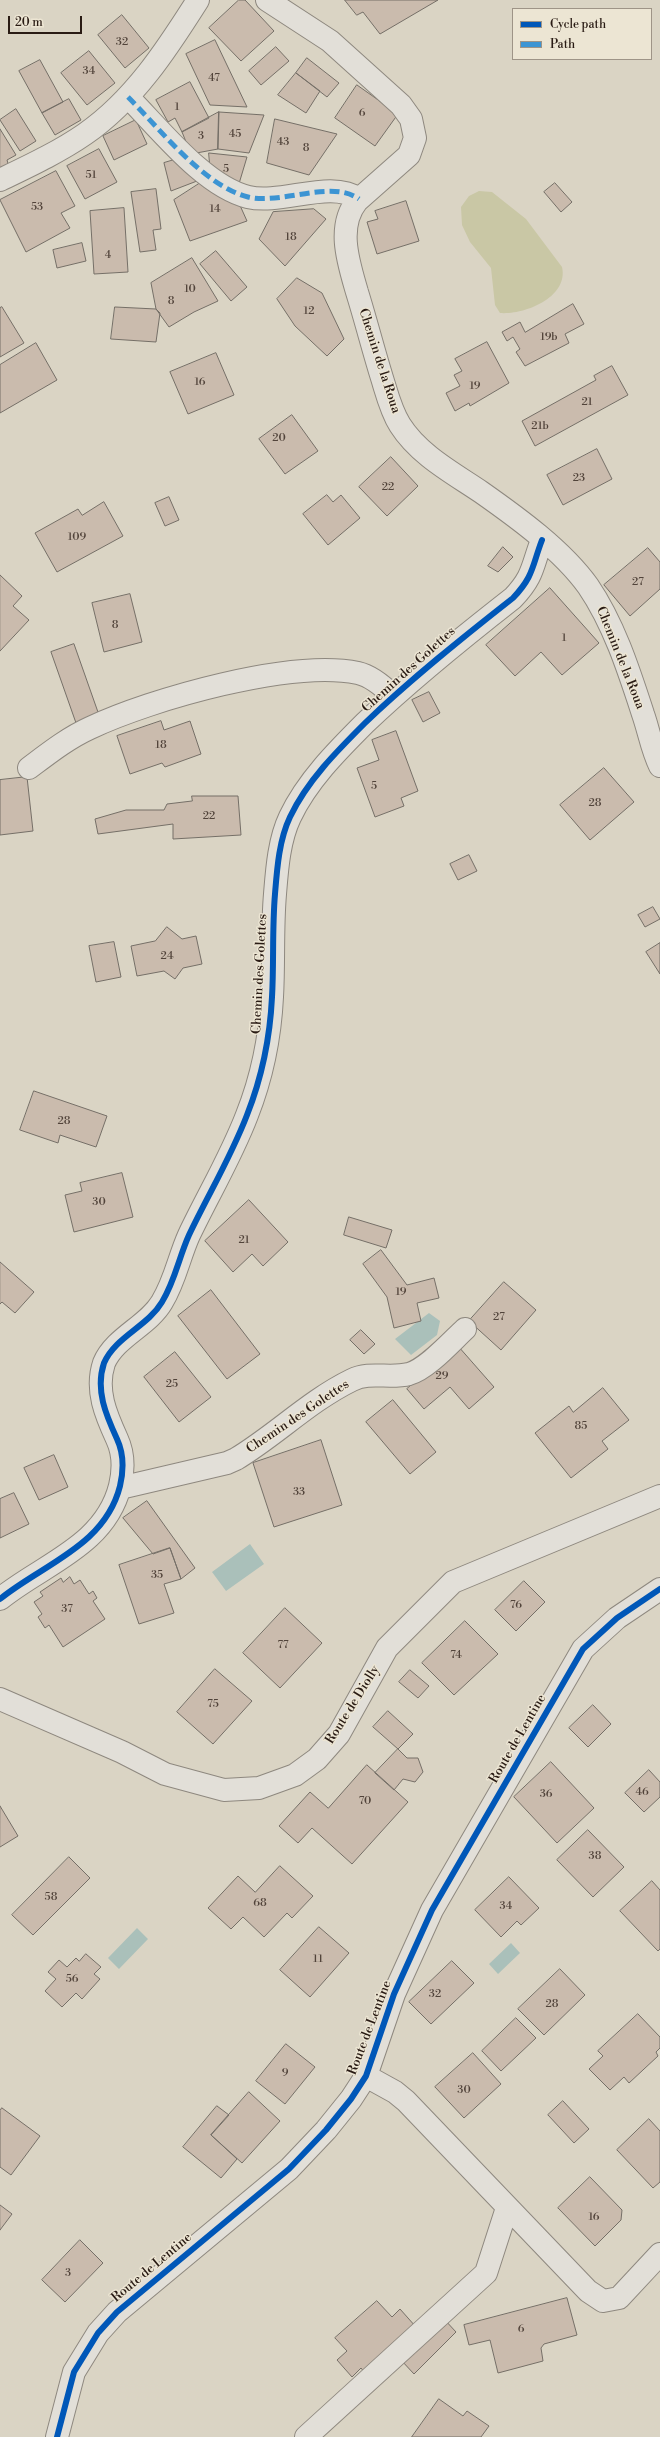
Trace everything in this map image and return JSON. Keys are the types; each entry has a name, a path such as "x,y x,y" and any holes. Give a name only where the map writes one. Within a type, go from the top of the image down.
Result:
{"street":[{"path":"0,180 85,134 128,96 157,62 198,0"},
{"name":"Chemin de la Roua","path":"267,0 330,40 401,105 410,119 415,138 409,155 359,199 352,207 346,223 346,247 368,332 388,397 400,425 422,450 439,464 494,501 566,559 596,599 624,660 655,737 660,766"},
{"path":"128,96 206,177 232,191 249,197 268,199 334,191 349,193 359,199"},
{"name":"Chemin des Golettes","path":"0,1599 82,1544 105,1519 114,1505 120,1488 123,1452 104,1411 102,1371 110,1353 152,1315 169,1291 187,1239 229,1158 256,1092 270,1027 275,891 287,825 295,809 320,772 393,696 520,590 531,576 542,540"},
{"name":"Chemin des Golettes","path":"29,768 71,738 105,721 185,695 254,678 296,672 347,672 366,676 393,696"},
{"name":"Chemin des Golettes","path":"120,1488 227,1463 236,1459 304,1410 352,1380 367,1375 398,1376 418,1370 465,1329"},
{"name":"Route de Diolly","path":"0,1699 122,1752 165,1774 224,1790 259,1788 295,1775 318,1759 339,1734 387,1648 453,1582 660,1496"},
{"name":"Route de Lentine","path":"57,2437 74,2372 98,2333 117,2312 253,2201 288,2169 326,2130 366,2076 394,1994 432,1910 583,1649 617,1618 660,1589"},
{"name":"Route de Lentine","path":"366,2076 380,2082 406,2101 588,2291 603,2301 619,2298 660,2254"},
{"path":"306,2437 486,2273 507,2208"}],"shaded area":[{"path":"479,191 492,192 526,219 562,267 562,278 559,287 543,302 521,311 510,313 500,313 495,305 491,268 470,242 462,225 461,207 469,196"}],"water":[{"path":"429,1313 440,1321 437,1335 411,1355 395,1339"},
{"path":"250,1544 264,1564 226,1591 212,1572"},
{"path":"137,1928 148,1939 119,1969 108,1958"},
{"path":"511,1943 520,1953 498,1974 489,1964"}],"building":[{"path":"239,0 245,0 274,31 241,61 209,28"},
{"path":"345,0 438,0 380,34 363,12 357,15"},
{"path":"122,15 149,48 125,68 98,35"},
{"path":"215,40 247,107 210,105 186,54"},
{"path":"276,47 289,61 261,85 249,71"},
{"path":"89,51 115,83 87,105 61,73"},
{"path":"307,58 339,83 327,97 296,73"},
{"path":"40,60 63,102 42,113 19,71"},
{"path":"296,73 320,91 306,113 278,95"},
{"path":"190,82 209,118 182,132 175,118 168,122 156,100"},
{"path":"357,85 398,114 375,146 335,118"},
{"path":"69,99 81,120 55,135 42,113"},
{"path":"16,109 36,141 20,151 0,120"},
{"path":"219,112 218,149 191,154 182,132"},
{"path":"219,112 264,115 249,153 218,149"},
{"path":"275,119 337,134 309,175 267,163"},
{"path":"136,120 147,144 114,160 103,136"},
{"path":"0,129 16,155 7,160 9,167 0,171"},
{"path":"99,149 117,182 85,199 67,166"},
{"path":"209,153 247,157 238,187 211,176"},
{"path":"184,157 192,167 197,181 171,191 164,163"},
{"path":"56,171 75,206 61,213 70,228 26,252 0,200"},
{"path":"205,180 238,201 247,221 190,241 174,200"},
{"path":"555,183 572,202 561,212 544,192"},
{"path":"156,189 161,229 153,230 156,250 140,252 131,192"},
{"path":"406,201 419,241 377,254 367,222 378,219 375,211"},
{"path":"124,208 128,272 94,274 90,211"},
{"path":"314,209 326,219 285,266 259,239 273,212"},
{"path":"82,243 86,261 57,268 53,250"},
{"path":"216,251 247,287 231,301 200,264"},
{"path":"192,258 218,301 194,312 169,327 156,309 151,283"},
{"path":"297,278 322,293 344,339 327,356 295,326 277,299"},
{"path":"573,304 584,324 565,334 569,343 525,366 516,352 520,349 513,337 507,341 502,332 520,322 525,332"},
{"path":"2,307 24,343 0,357 0,308"},
{"path":"115,307 156,309 160,313 156,342 111,339"},
{"path":"487,342 509,383 470,406 469,403 455,411 446,393 460,386 454,375 462,371 455,359"},
{"path":"36,343 57,380 0,413 0,365"},
{"path":"216,353 234,395 188,414 170,372"},
{"path":"612,366 628,395 535,446 522,421 596,380 594,376"},
{"path":"292,415 318,451 285,474 259,439"},
{"path":"597,449 612,479 563,505 547,475"},
{"path":"391,457 418,486 387,516 359,487"},
{"path":"327,495 333,502 341,495 360,518 328,545 303,514"},
{"path":"169,497 179,520 165,526 155,503"},
{"path":"104,502 123,536 57,572 35,533 78,509 82,515"},
{"path":"503,547 513,557 498,572 488,566"},
{"path":"648,548 660,562 660,589 630,616 604,585"},
{"path":"0,575 22,596 13,606 29,620 0,651"},
{"path":"550,588 599,643 562,675 541,652 515,676 486,645"},
{"path":"130,594 142,642 104,652 92,603"},
{"path":"74,644 99,715 76,723 51,652"},
{"path":"429,692 440,713 423,722 412,700"},
{"path":"161,721 164,730 190,721 201,754 165,767 162,763 130,774 117,736"},
{"path":"396,731 418,791 401,798 404,806 375,817 357,768 379,760 372,740"},
{"path":"604,768 634,802 590,840 560,805"},
{"path":"27,777 33,831 0,835 0,780"},
{"path":"192,796 238,796 241,835 173,839 173,824 98,834 95,819 126,810 164,810 167,804 192,801"},
{"path":"469,855 477,871 458,880 450,864"},
{"path":"653,907 660,919 645,927 638,915"},
{"path":"167,927 182,939 196,936 202,964 183,968 175,979 164,971 137,976 131,946 155,941"},
{"path":"114,942 121,977 96,982 89,946"},
{"path":"660,943 660,974 646,952"},
{"path":"34,1091 107,1116 96,1147 60,1135 58,1143 20,1130"},
{"path":"122,1173 133,1217 74,1232 65,1195 82,1191 80,1183"},
{"path":"249,1200 288,1242 263,1266 252,1254 233,1272 205,1241"},
{"path":"349,1217 392,1230 386,1248 344,1235"},
{"path":"381,1250 407,1285 434,1278 439,1298 417,1303 421,1321 394,1328 387,1297 363,1264"},
{"path":"0,1262 34,1292 15,1313 2,1302 0,1304"},
{"path":"504,1282 536,1310 501,1350 469,1321"},
{"path":"211,1290 260,1354 227,1379 178,1316"},
{"path":"361,1330 375,1344 364,1354 350,1340"},
{"path":"458,1346 494,1387 469,1409 450,1387 424,1409 407,1389"},
{"path":"175,1352 211,1397 179,1422 144,1377"},
{"path":"603,1388 629,1420 602,1441 608,1449 571,1478 535,1433 569,1406 573,1412"},
{"path":"393,1400 436,1452 410,1474 366,1422"},
{"path":"321,1440 342,1505 274,1527 253,1463"},
{"path":"54,1455 68,1487 39,1500 24,1468"},
{"path":"14,1493 29,1524 0,1538 0,1499"},
{"path":"147,1501 195,1568 181,1579 170,1548 153,1554 123,1518"},
{"path":"170,1548 181,1579 164,1584 174,1613 139,1624 119,1565"},
{"path":"70,1577 74,1584 80,1580 89,1594 93,1591 97,1598 93,1601 105,1619 63,1647 49,1625 45,1628 38,1617 42,1614 34,1602 43,1596 40,1592 61,1578 63,1582"},
{"path":"524,1581 545,1602 516,1631 495,1610"},
{"path":"285,1608 322,1643 280,1688 243,1653"},
{"path":"465,1621 498,1654 454,1695 422,1663"},
{"path":"215,1669 252,1701 213,1744 177,1712"},
{"path":"410,1670 429,1686 418,1698 399,1682"},
{"path":"593,1705 611,1724 588,1747 569,1728"},
{"path":"388,1711 413,1734 398,1749 373,1727"},
{"path":"398,1749 407,1758 418,1758 423,1772 415,1782 403,1779 394,1790 375,1773"},
{"path":"551,1762 594,1808 557,1843 514,1797"},
{"path":"367,1765 408,1802 352,1864 312,1828 298,1843 279,1826 310,1792 328,1808"},
{"path":"649,1770 660,1782 660,1797 644,1812 625,1793"},
{"path":"0,1806 18,1836 0,1847"},
{"path":"588,1830 624,1867 593,1897 557,1860"},
{"path":"69,1857 90,1878 33,1935 12,1915"},
{"path":"280,1866 313,1896 292,1918 287,1913 264,1937 243,1917 231,1929 208,1908 238,1876 255,1892"},
{"path":"509,1877 539,1908 521,1925 517,1921 501,1937 475,1910"},
{"path":"652,1881 660,1890 660,1949 658,1951 620,1911"},
{"path":"319,1927 349,1953 310,1997 280,1970"},
{"path":"86,1954 101,1967 94,1974 100,1979 82,1999 76,1993 62,2007 45,1991 56,1979 48,1972 59,1960 67,1967 76,1958 79,1961"},
{"path":"452,1961 474,1983 431,2024 409,2002"},
{"path":"560,1969 585,1995 544,2035 518,2009"},
{"path":"638,2014 660,2037 660,2048 656,2052 658,2056 629,2083 624,2077 610,2090 589,2069 603,2056 598,2051"},
{"path":"516,2018 536,2038 501,2071 482,2051"},
{"path":"286,2044 315,2067 285,2104 256,2081"},
{"path":"473,2053 501,2084 464,2118 435,2087"},
{"path":"249,2092 280,2121 242,2163 211,2135"},
{"path":"563,2101 589,2129 574,2143 548,2115"},
{"path":"217,2106 229,2115 211,2135 237,2159 221,2178 183,2147"},
{"path":"2,2108 40,2136 11,2175 0,2167 0,2111"},
{"path":"649,2119 660,2131 660,2182 653,2188 617,2150"},
{"path":"590,2177 622,2210 621,2220 595,2246 558,2208"},
{"path":"0,2205 12,2214 0,2230"},
{"path":"80,2240 103,2263 65,2302 42,2280"},
{"path":"567,2298 577,2335 544,2344 541,2348 543,2361 498,2373 490,2340 469,2345 464,2325"},
{"path":"377,2301 392,2317 400,2309 416,2327 365,2373 361,2368 352,2377 337,2360 347,2351 335,2338"},
{"path":"444,2319 456,2332 414,2374 401,2360"},
{"path":"439,2399 463,2416 467,2411 489,2426 481,2437 412,2437"}],"marked path":[{"path":"128,97 168,140 199,169 232,191 248,197 261,199 335,191 348,194 359,199"}],"cycle path":[{"path":"0,1599 53,1564 87,1539 101,1524 112,1507 120,1486 123,1468 121,1450 109,1421 101,1393 104,1363 116,1346 149,1318 162,1302 170,1286 189,1235 234,1146 252,1101 261,1072 267,1042 272,997 274,907 279,855 283,835 290,817 305,791 323,767 365,723 401,690 513,598 529,577 542,540"},
{"path":"57,2437 74,2372 98,2333 117,2312 289,2169 326,2130 351,2099 366,2076 394,1994 432,1910 583,1649 617,1618 660,1589"}]}
